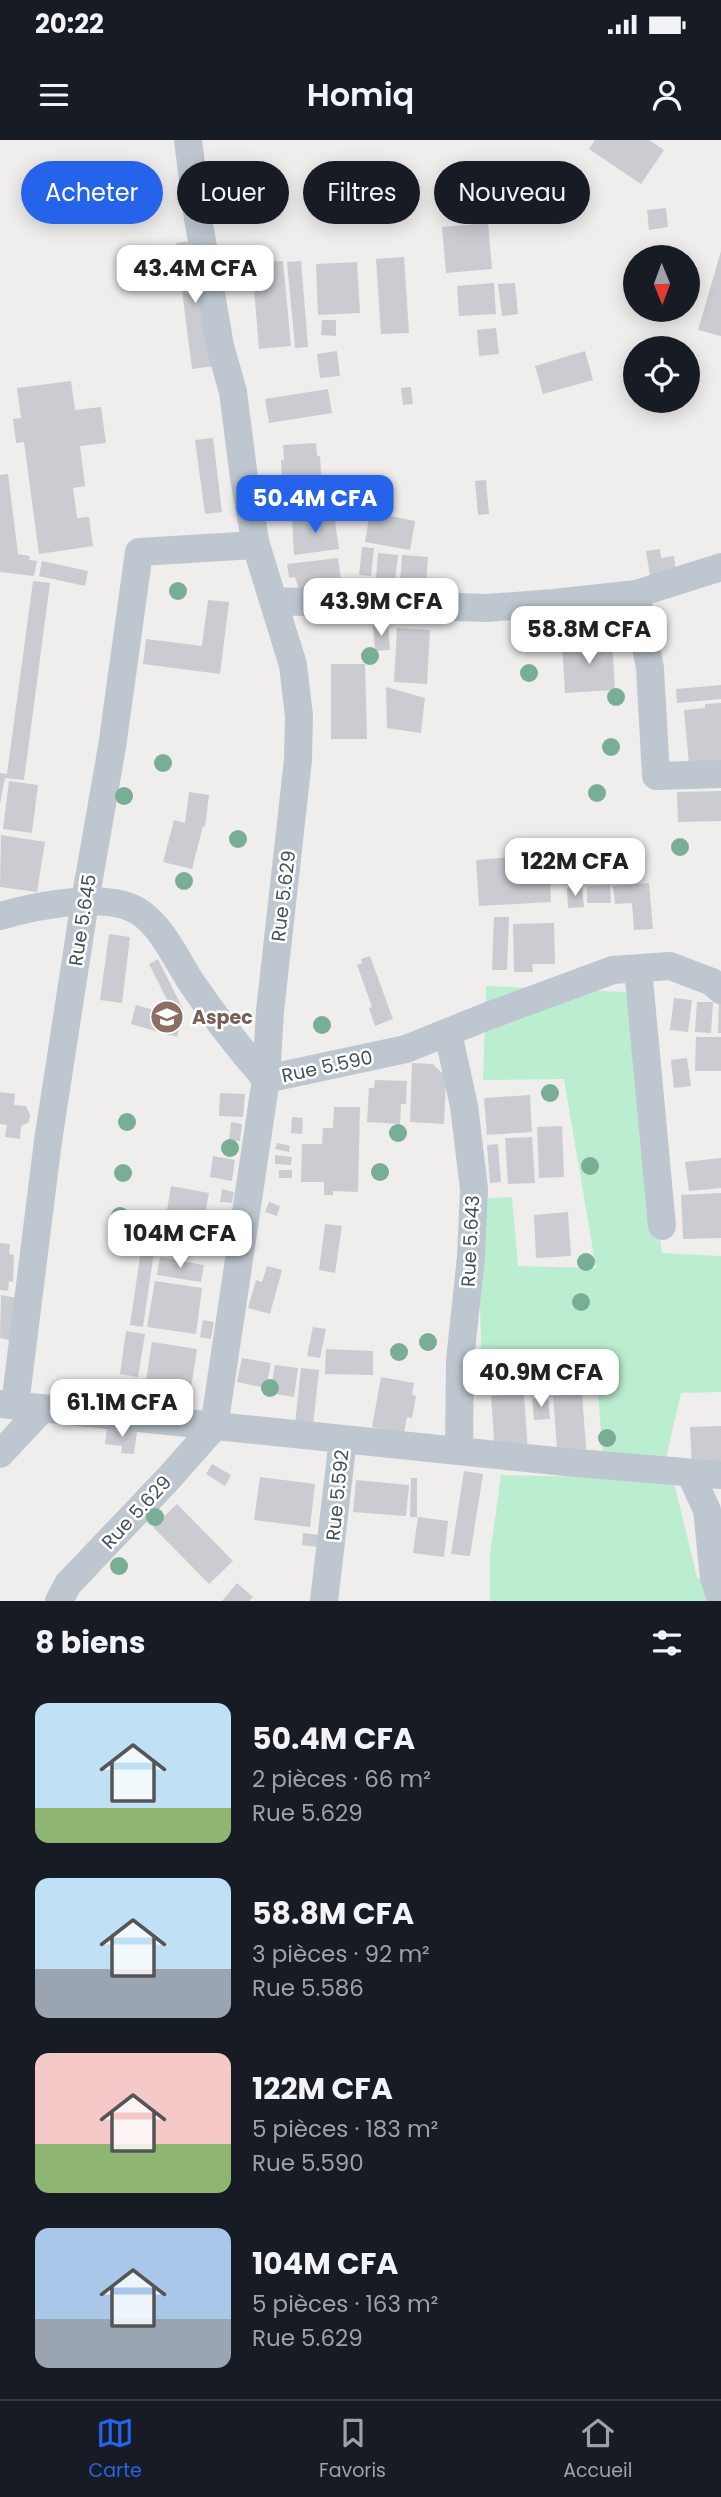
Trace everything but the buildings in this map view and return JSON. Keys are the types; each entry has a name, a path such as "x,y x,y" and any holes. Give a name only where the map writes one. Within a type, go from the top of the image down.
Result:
{"street":[{"name":"Rue 5.629","path":"59,1601 68,1584 214,1427 266,1079 270,1011 298,760 299,716 293,666 256,545 233,392 220,346 197,212 188,140"},
{"name":"Rue 5.645","path":"19,1406 48,1141 85,901 113,747 139,552 256,545"},
{"path":"274,601 487,608 636,594 721,567"},
{"path":"636,594 650,668 656,776 721,774"},
{"name":"Rue 5.590","path":"0,916 27,909 85,901 115,904 139,912 160,931 236,1045 266,1079 406,1049 613,971 670,967 712,982 721,990"},
{"path":"638,969 662,1226"},
{"name":"Rue 5.643","path":"448,1032 464,1105 474,1189 471,1257 460,1360 458,1451"},
{"path":"0,1454 19,1406"},
{"name":"Rue 5.592","path":"19,1406 343,1439 324,1601"},
{"path":"343,1439 721,1475"},
{"path":"690,1473 707,1510 715,1578 721,1599"}],"green space":[{"path":"486,986 626,992 662,1253 721,1256 721,1392 681,1393 667,1454 697,1577 721,1590 721,1601 490,1601 490,1555 501,1475 594,1477 603,1457 597,1379 482,1378 477,1199 512,1197 518,1266 596,1268 564,1079 483,1080"}],"place":[{"name":"Aspec","path":"167,1017"}]}
